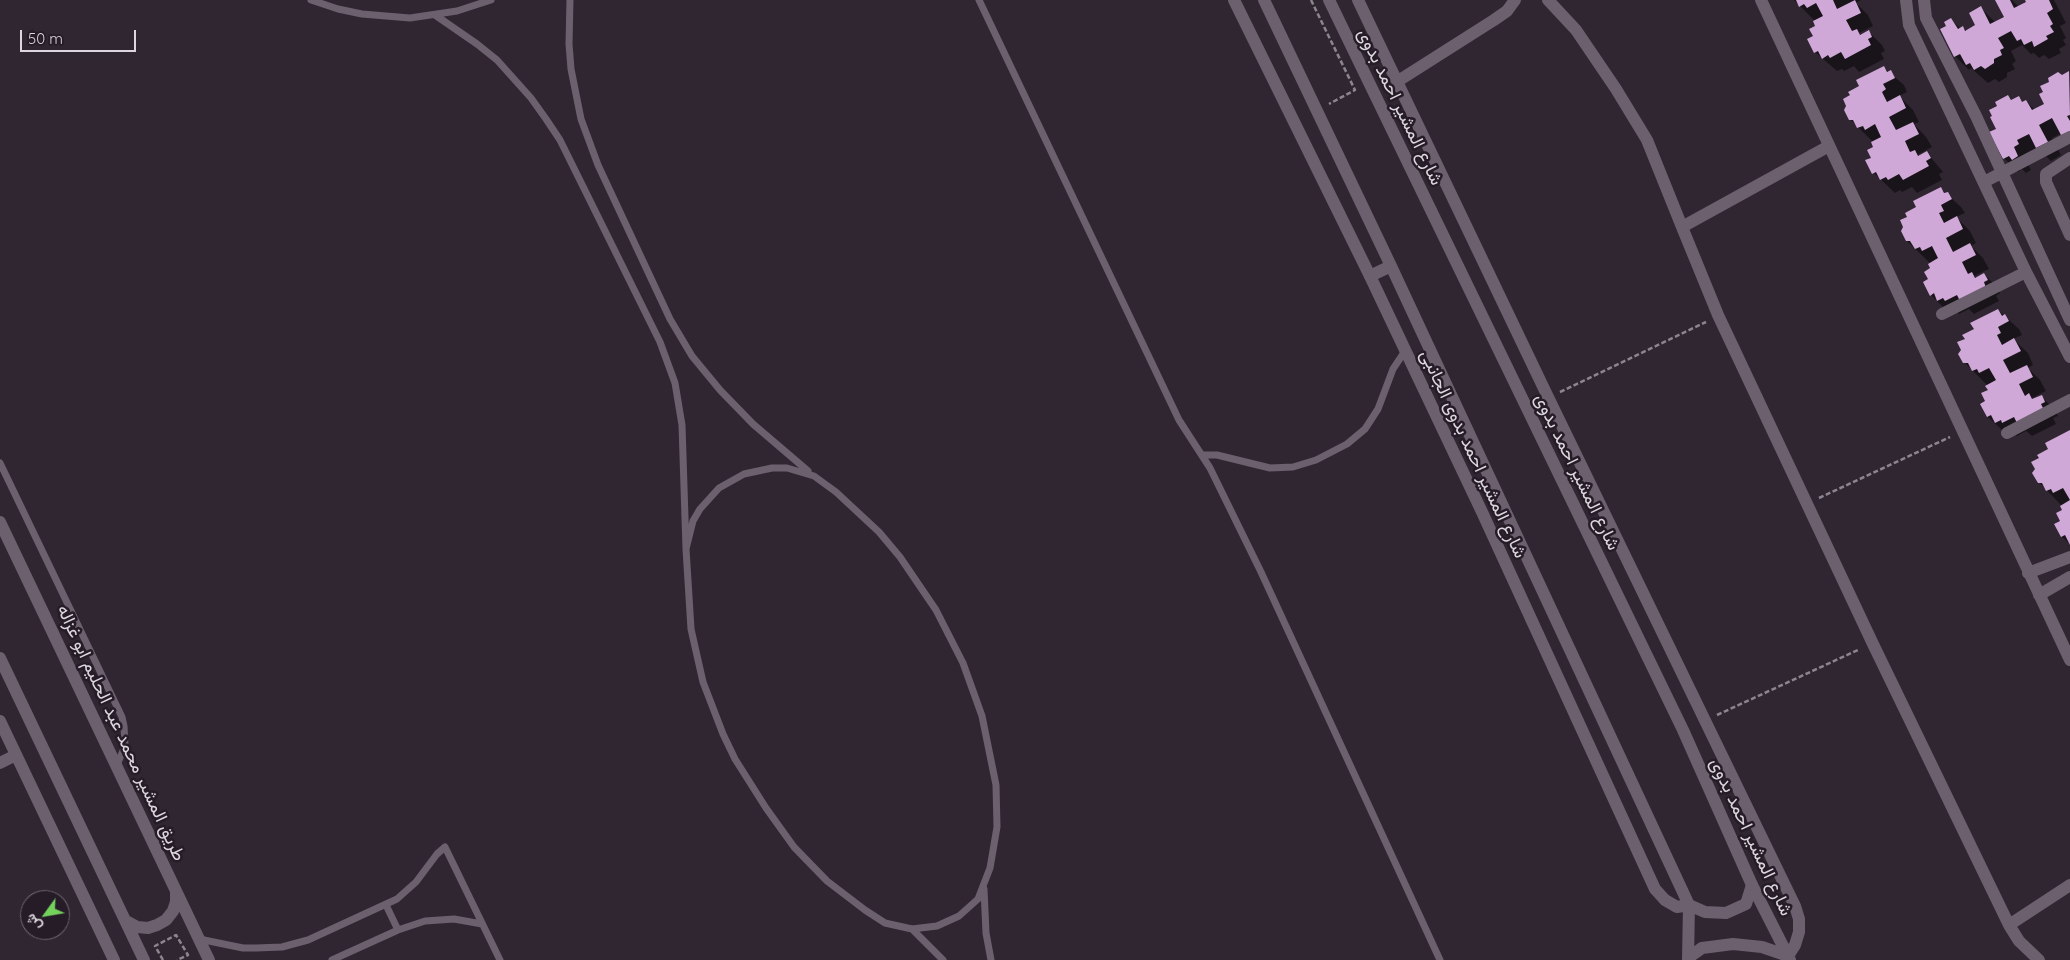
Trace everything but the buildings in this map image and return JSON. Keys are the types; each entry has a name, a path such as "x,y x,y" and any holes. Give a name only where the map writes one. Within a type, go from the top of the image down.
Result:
{"street":[{"name":"شارع المشير احمد بدوى الجانبى","path":"1234,0 1406,351 1655,889 1665,900 1677,907 1689,905 1705,912 1726,913 1746,904 1752,885"},
{"path":"1264,0 1391,266 1689,905 1688,959"},
{"name":"شارع المشير احمد بدوى","path":"1329,0 1678,721 1752,885 1789,958"},
{"path":"1358,0 1548,398 1795,906 1799,919 1799,932 1789,958 1762,947 1733,944 1702,948 1688,959"},
{"path":"1398,81 1494,20 1507,11 1515,0"},
{"path":"1548,0 1576,30 1616,89 1647,140 1718,316 1873,644 2009,925 2019,941 2039,960"},
{"path":"1761,0 2070,660"},
{"path":"1906,0 1909,25 2026,272 2070,357"},
{"path":"1924,0 1926,18 2003,172 2068,313 2049,318"},
{"path":"1909,25 1926,18"},
{"path":"1984,182 2070,137"},
{"path":"1682,227 1829,146"},
{"path":"2069,162 2046,174 2046,182 2070,235"},
{"path":"1370,276 1391,266"},
{"path":"1942,314 2026,272"},
{"path":"2007,433 2070,400"},
{"name":"طريق المشير محمد عبد الحليم ابو غزاله","path":"0,522 118,765 209,960"},
{"path":"2028,573 2070,557"},
{"path":"2039,595 2070,577"},
{"path":"0,658 128,922 144,960"},
{"path":"0,721 114,960"},
{"path":"0,763 16,755"},
{"path":"2009,925 2070,885"},
{"path":"128,922 148,928 166,920 176,902 176,892"}],"lane":[{"path":"311,0 338,9 370,15 410,18 457,11 491,0"},
{"path":"435,15 477,44 496,60 526,91 546,119 560,140 660,342 674,383 682,426 691,629 701,673 723,734 745,776 794,847 827,882 885,923 912,929 937,926 960,916 978,899 984,888 990,868 995,840 998,806 996,785 982,716 963,663 936,610 900,557 858,511 753,424 720,390 692,356 670,319 598,165 581,119 571,69 569,44 570,0"},
{"path":"979,0 1179,420 1202,455 1261,572 1440,960"},
{"path":"1202,455 1217,455 1270,468 1294,467 1316,460 1347,444 1365,429 1378,409 1391,374 1406,351"},
{"path":"0,463 122,717 124,746 118,765"},
{"path":"686,549 693,522 700,509 719,488 731,480 744,474 772,468 787,468 814,476"},
{"path":"199,938 243,948 282,947 308,940 397,899 416,882 437,854 445,847 500,960"},
{"path":"984,888 986,933 992,960"},
{"path":"386,905 398,930"},
{"path":"332,960 412,924 439,919 468,920 482,924"},
{"path":"912,929 943,960"}],"path":[{"path":"1311,0 1355,90 1317,111"},
{"path":"1548,398 1718,316"},
{"path":"1807,504 1963,432"},
{"path":"1706,720 1873,644"},
{"path":"162,960 155,946 176,935 188,955 177,960"}]}
